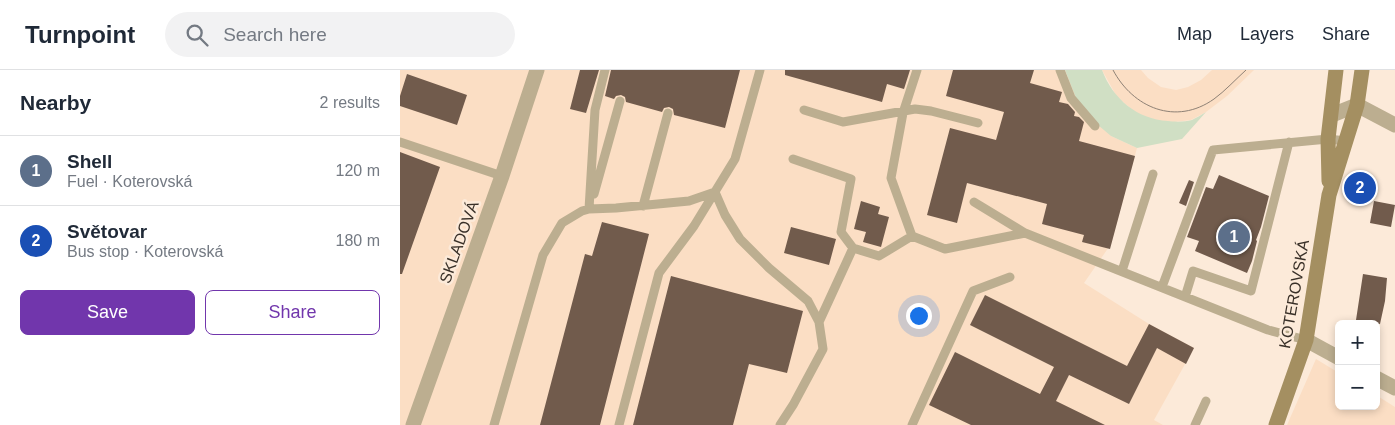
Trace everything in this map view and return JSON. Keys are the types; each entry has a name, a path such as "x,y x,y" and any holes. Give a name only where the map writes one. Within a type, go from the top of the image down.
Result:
{"street":[{"name":"SKLADOVÁ","path":"413,425 502,176 537,70"},
{"path":"1329,195 1328,139 1336,70"},
{"path":"1329,195 1357,105 1362,70"},
{"path":"1332,115 1357,105 1395,124"},
{"name":"KOTEROVSKÁ","path":"1276,425 1306,340 1329,195"},
{"path":"1306,340 1335,356"},
{"path":"1380,380 1395,388"}],"lane":[{"path":"589,209 595,110 605,70"},
{"path":"619,425 659,273 694,226 735,160 760,70"},
{"path":"917,70 903,112 891,178 912,236 945,250 1025,233"},
{"path":"1060,70 1071,98 1095,126"},
{"path":"589,209 620,101"},
{"path":"804,110 843,122 915,109 931,111 978,123"},
{"path":"643,206 668,113"},
{"path":"1162,287 1213,150 1328,139 1346,141"},
{"path":"400,142 502,176"},
{"path":"1185,297 1193,271 1251,291 1289,142"},
{"path":"793,159 852,178 841,232 853,248 879,256 912,236"},
{"path":"1122,271 1153,174"},
{"path":"494,425 543,255 562,223 589,209 689,201 715,192"},
{"path":"715,192 725,215 740,240 808,301 819,322 823,349 794,405 780,425"},
{"path":"974,202 1025,233 1268,330 1306,340"},
{"path":"819,322 853,248"},
{"path":"912,425 972,290 1010,277"},
{"path":"1195,425 1206,401"}],"shaded area":[{"path":"400,70 1065,70 1067,76 1111,136 1137,148 1111,244 1084,283 1149,324 1194,348 1154,420 1163,425 400,425"},
{"path":"1102,70 1141,70 1148,78 1161,87 1176,90 1188,87 1201,80 1212,70 1254,70 1227,96 1206,112 1191,120 1174,122 1154,121 1135,112 1117,97"},
{"path":"1316,359 1335,371 1335,410 1380,410 1380,398 1395,407 1395,425 1287,425"}],"green space":[{"path":"1065,70 1102,70 1113,90 1120,98 1136,112 1146,116 1174,122 1192,120 1206,112 1182,139 1137,148 1111,136 1098,125 1076,98"}],"building":[{"path":"580,70 599,70 586,113 570,109"},
{"path":"611,70 740,70 725,128 674,115 673,109 669,107 664,108 662,112 626,102 625,97 621,95 616,96 614,99 605,96"},
{"path":"785,70 910,70 904,89 887,84 882,102 785,75"},
{"path":"953,70 1034,70 1030,83 1062,92 1059,102 1068,104 1075,112 1074,116 1079,117 1084,122 1079,141 1135,156 1110,249 1082,242 1084,235 1042,224 1047,204 967,183 957,223 927,215 950,128 996,140 1004,112 946,96"},
{"path":"407,74 467,95 457,125 400,106 400,96"},
{"path":"400,152 440,167 402,274 400,274"},
{"path":"1219,175 1269,196 1252,261 1247,273 1195,251 1199,241 1187,237 1206,187 1213,189"},
{"path":"1189,180 1194,182 1186,206 1179,203"},
{"path":"861,201 880,207 878,214 889,217 881,247 863,242 866,232 854,229"},
{"path":"1374,201 1395,205 1391,227 1370,223"},
{"path":"602,222 649,234 600,425 540,425 585,254 592,256"},
{"path":"791,227 836,239 829,265 784,253"},
{"path":"1363,274 1387,278 1380,324 1380,320 1356,320"},
{"path":"671,276 803,311 787,373 749,364 733,425 633,425"},
{"path":"985,295 1127,366 1149,324 1194,348 1186,364 1157,348 1129,404 1069,375 1056,401 1105,425 971,425 929,405 955,352 1040,394 1054,367 970,325"}],"tram line":[{"path":"1113,70 1132,94 1144,103 1157,109 1171,112 1200,107 1218,96 1246,70"}],"place":[{"name":"Světovar","path":"1360,188"},
{"name":"Shell","path":"1234,237"}]}
